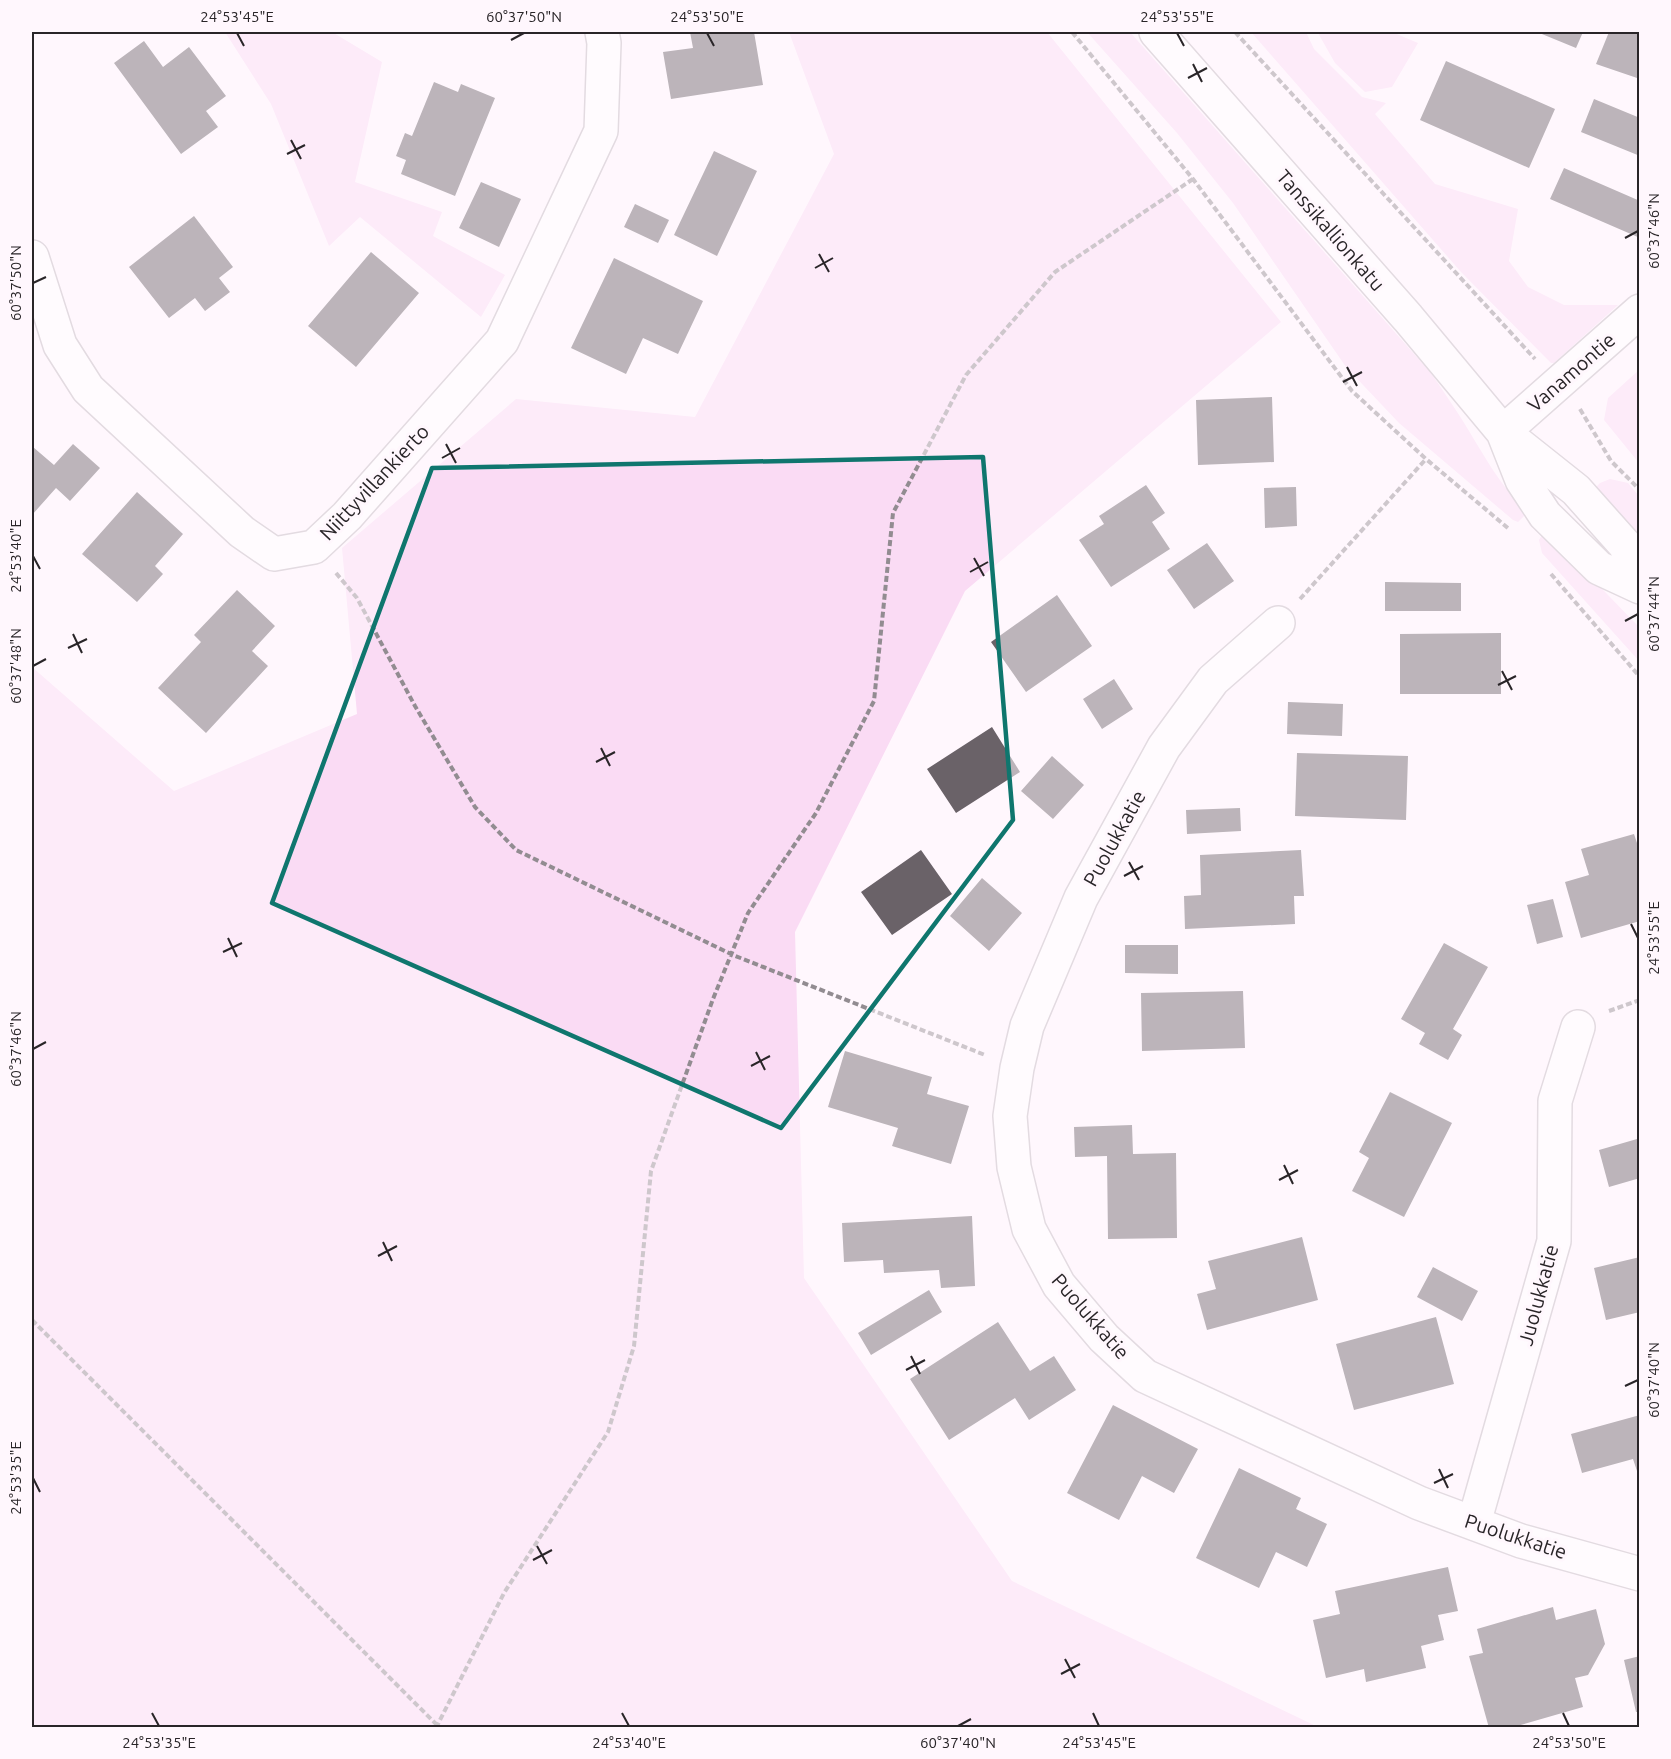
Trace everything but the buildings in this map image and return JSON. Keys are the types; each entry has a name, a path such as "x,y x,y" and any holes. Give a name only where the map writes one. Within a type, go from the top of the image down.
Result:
{"street":[{"name":"Niittyvillankierto","path":"32,257 60,345 88,389 242,531 274,554 314,547 347,516 502,341 601,131 604,43 602,32"},
{"name":"Tanssikallionkatu","path":"1156,32 1408,318 1503,432 1540,459 1576,490 1625,545 1640,575"},
{"name":"Vanamontie","path":"1503,432 1640,311"},
{"name":"Tanssikallionkatu","path":"1503,432 1522,480 1545,515 1599,568 1640,586"},
{"name":"Puolukkatie","path":"1278,623 1214,680 1164,747 1081,898 1027,1026 1017,1068 1010,1116 1014,1167 1029,1229 1059,1285 1104,1338 1145,1376 1419,1503 1521,1540 1640,1574"},
{"name":"Juolukkatie","path":"1474,1523 1554,1241 1555,1101 1578,1027"}],"path":[{"path":"1072,32 1193,179 1352,391 1426,459 1510,530"},
{"path":"1235,32 1558,383 1582,411 1611,461 1640,490"},
{"path":"32,1320 438,1727 504,1593 608,1432 634,1346 651,1171 713,999 733,955 748,913 816,813 874,701 893,513 966,375 1055,272 1193,179"},
{"path":"1278,623 1426,459"},
{"path":"314,547 357,598 415,706 475,807 516,850 733,955 1017,1068"},
{"path":"1550,573 1640,678"}],"highlighted area":[{"path":"983,457 1013,820 781,1128 272,903 432,468"}],"shaded area":[{"path":"225,32 332,32 382,62 355,182 442,212 433,236 505,275 481,317 360,217 329,246 271,104"},
{"path":"789,32 1047,32 1281,322 965,591 795,932 804,1278 1012,1581 1318,1727 32,1727 32,667 174,791 357,714 342,548 516,399 695,417 834,154"},
{"path":"1087,32 1130,32 1430,372 1498,477 1525,510 1524,516 1518,522 1399,423 1346,367 1233,203 1177,133"},
{"path":"1251,32 1306,32 1314,49 1362,97 1386,103 1375,114 1435,184 1518,209 1509,261 1528,287 1564,305 1618,305 1554,363 1551,363 1461,272"},
{"path":"1392,32 1418,43 1392,87 1365,92 1335,63 1318,33"},
{"path":"1639,370 1639,463 1604,420 1608,398"},
{"path":"1610,479 1628,483 1639,496 1639,536 1627,527 1593,490 1600,483"},
{"path":"1545,530 1639,627 1639,661 1542,553 1539,540"}]}
